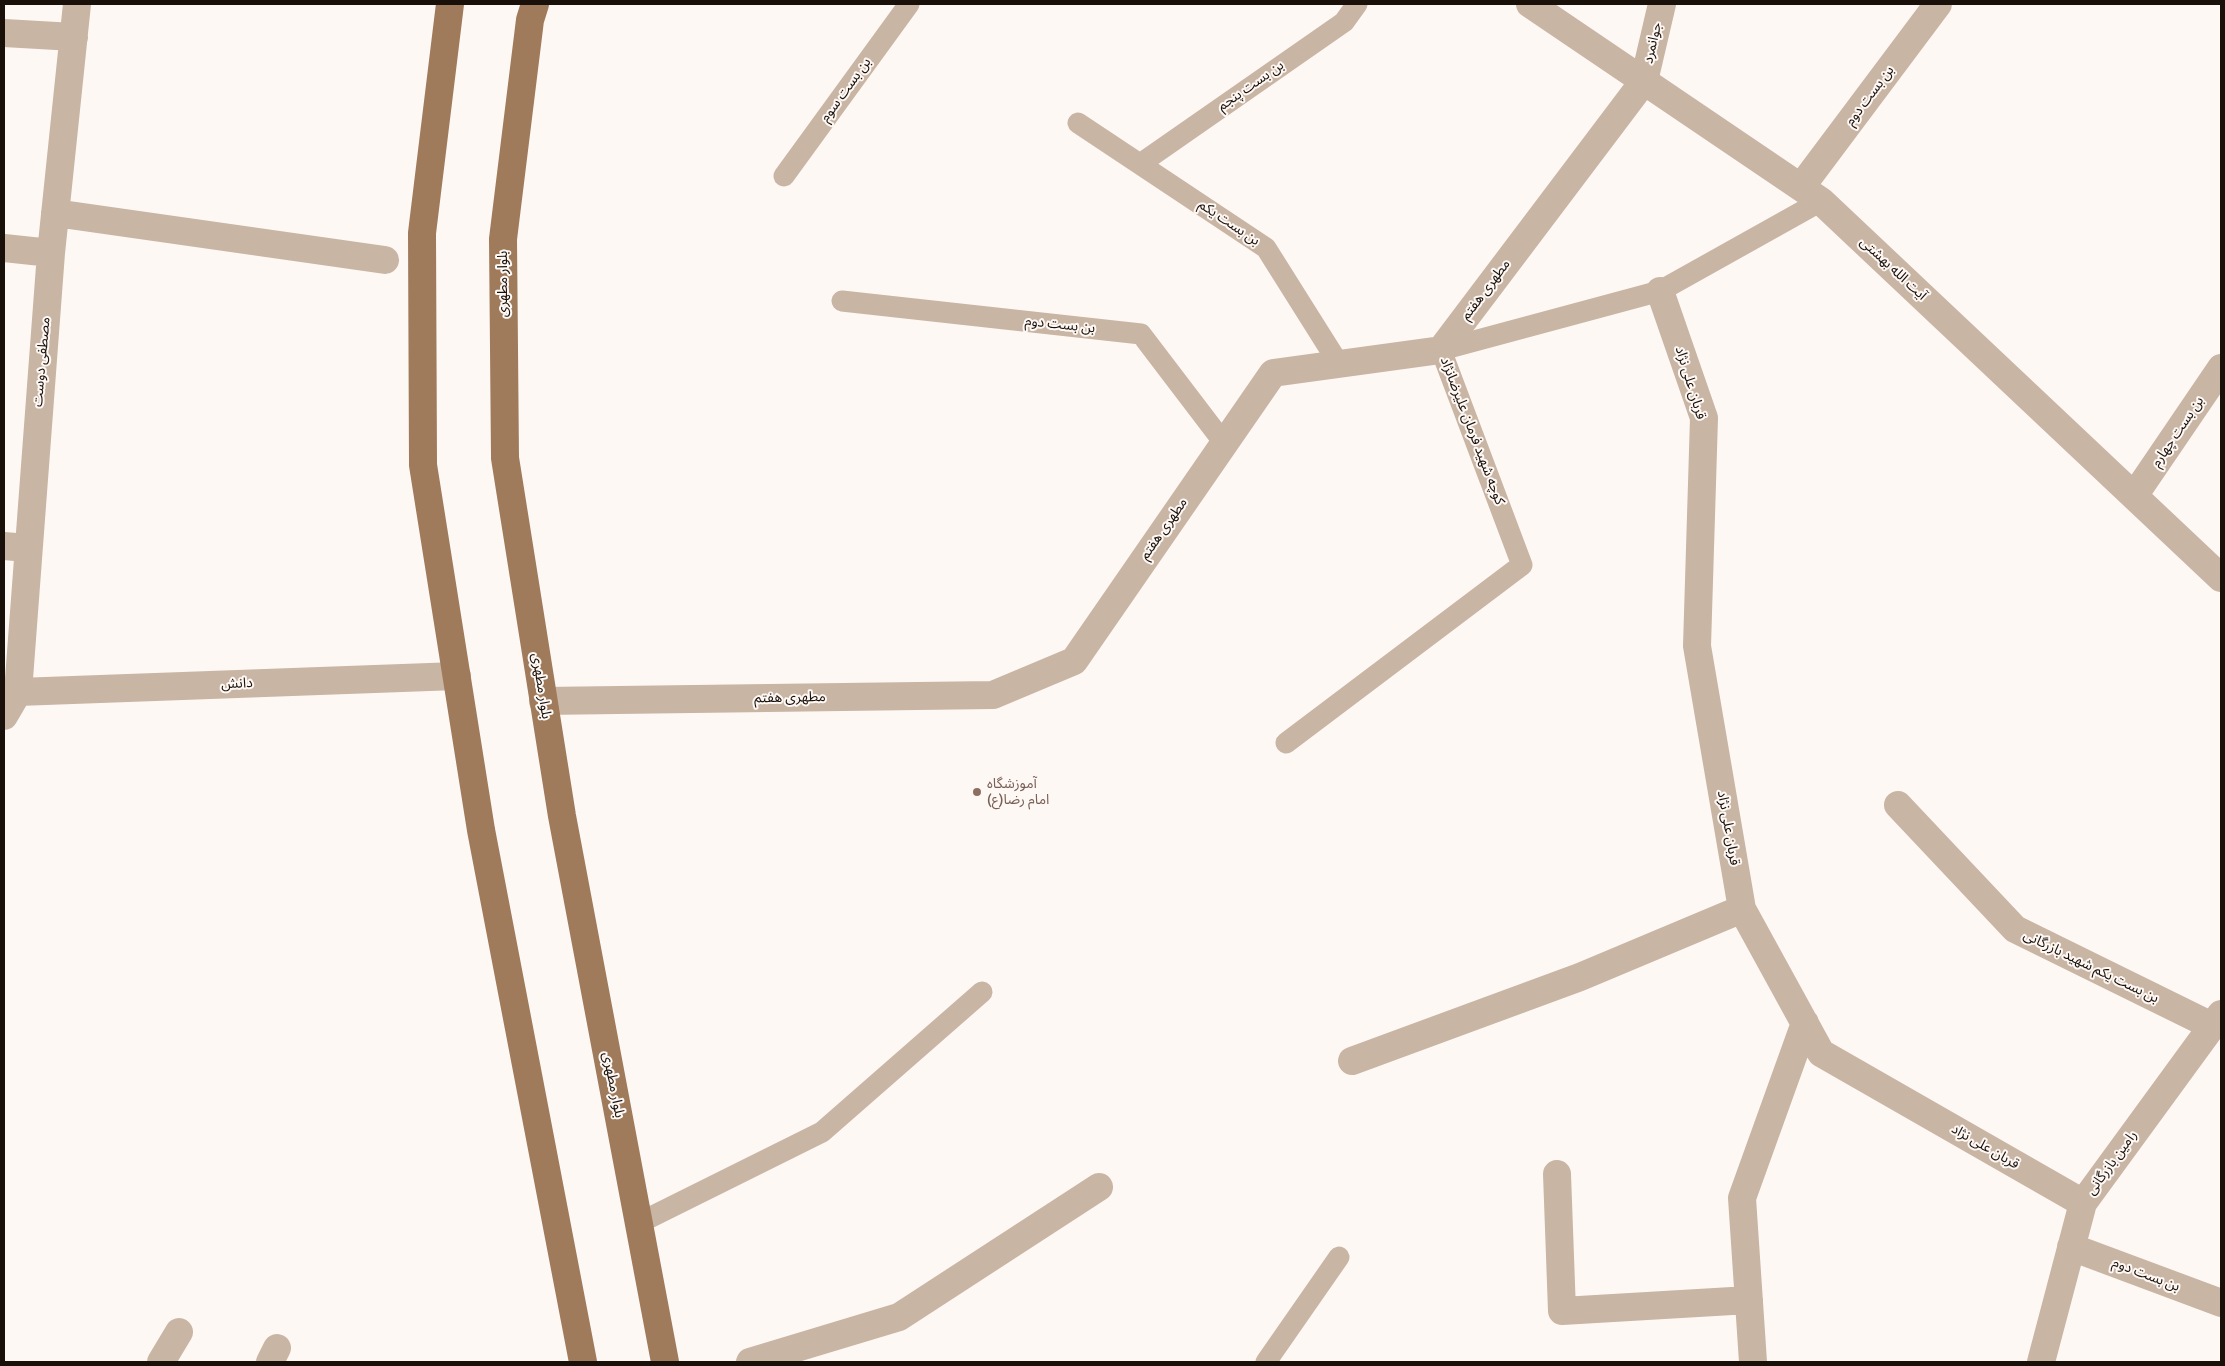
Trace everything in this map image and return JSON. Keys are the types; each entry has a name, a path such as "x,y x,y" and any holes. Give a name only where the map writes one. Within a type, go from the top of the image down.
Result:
{"main road":[{"path":"450,4 422,233 423,455 482,830 583,1362"},
{"name":"بلوار مطهری","path":"535,4 530,20 503,238 505,448 562,816 665,1362"}],"street":[{"name":"مصطفی دوست","path":"4,716 18,692 16,547 51,253 77,4"},
{"name":"آیت الله بهشتی","path":"1530,4 1811,194 2221,578"},
{"name":"جوانمرد","path":"1644,81 1662,4"},
{"name":"بن بست دوم","path":"1811,194 1938,4"},
{"path":"4,33 74,37"},
{"name":"مطهری هفتم","path":"544,701 993,695 1074,661 1273,373 1441,350 1644,81"},
{"path":"55,213 385,260"},
{"path":"4,248 51,253"},
{"name":"قربان علی نژاد","path":"1660,291 1704,418 1698,646 1742,909 1822,1053 2083,1203"},
{"name":"بن بست چهارم","path":"2134,496 2221,368"},
{"name":"دانش","path":"18,692 457,676"},
{"name":"بن بست یکم شهید بازرگانی","path":"1898,805 2015,929 2217,1020"},
{"path":"1352,1061 1580,977 1742,909"},
{"name":"رامین بازرگانی","path":"2041,1362 2083,1203 2217,1020"},
{"path":"1753,1362 1742,1198 1805,1023"},
{"path":"1558,1174 1562,1311 1749,1300"},
{"path":"750,1362 899,1317 1099,1187"},
{"name":"بن بست دوم","path":"2072,1247 2221,1303"},
{"path":"162,1362 179,1332"}],"lane":[{"name":"بن بست سوم","path":"784,176 909,4"},
{"name":"بن بست پنجم","path":"1140,164 1344,22 1357,4"},
{"name":"بن بست یکم","path":"1078,123 1266,248 1340,364"},
{"name":"کوچه شهید فرمان علیرضانژاد","path":"1286,743 1522,565 1441,350 1660,291 1811,194"},
{"name":"بن بست دوم","path":"842,300 1141,334 1224,443"},
{"path":"639,1223 822,1132 982,992"},
{"path":"1266,1362 1339,1257"}],"place":[{"name":"آموزشگاه امام رضا(ع)","path":"977,792"}]}
